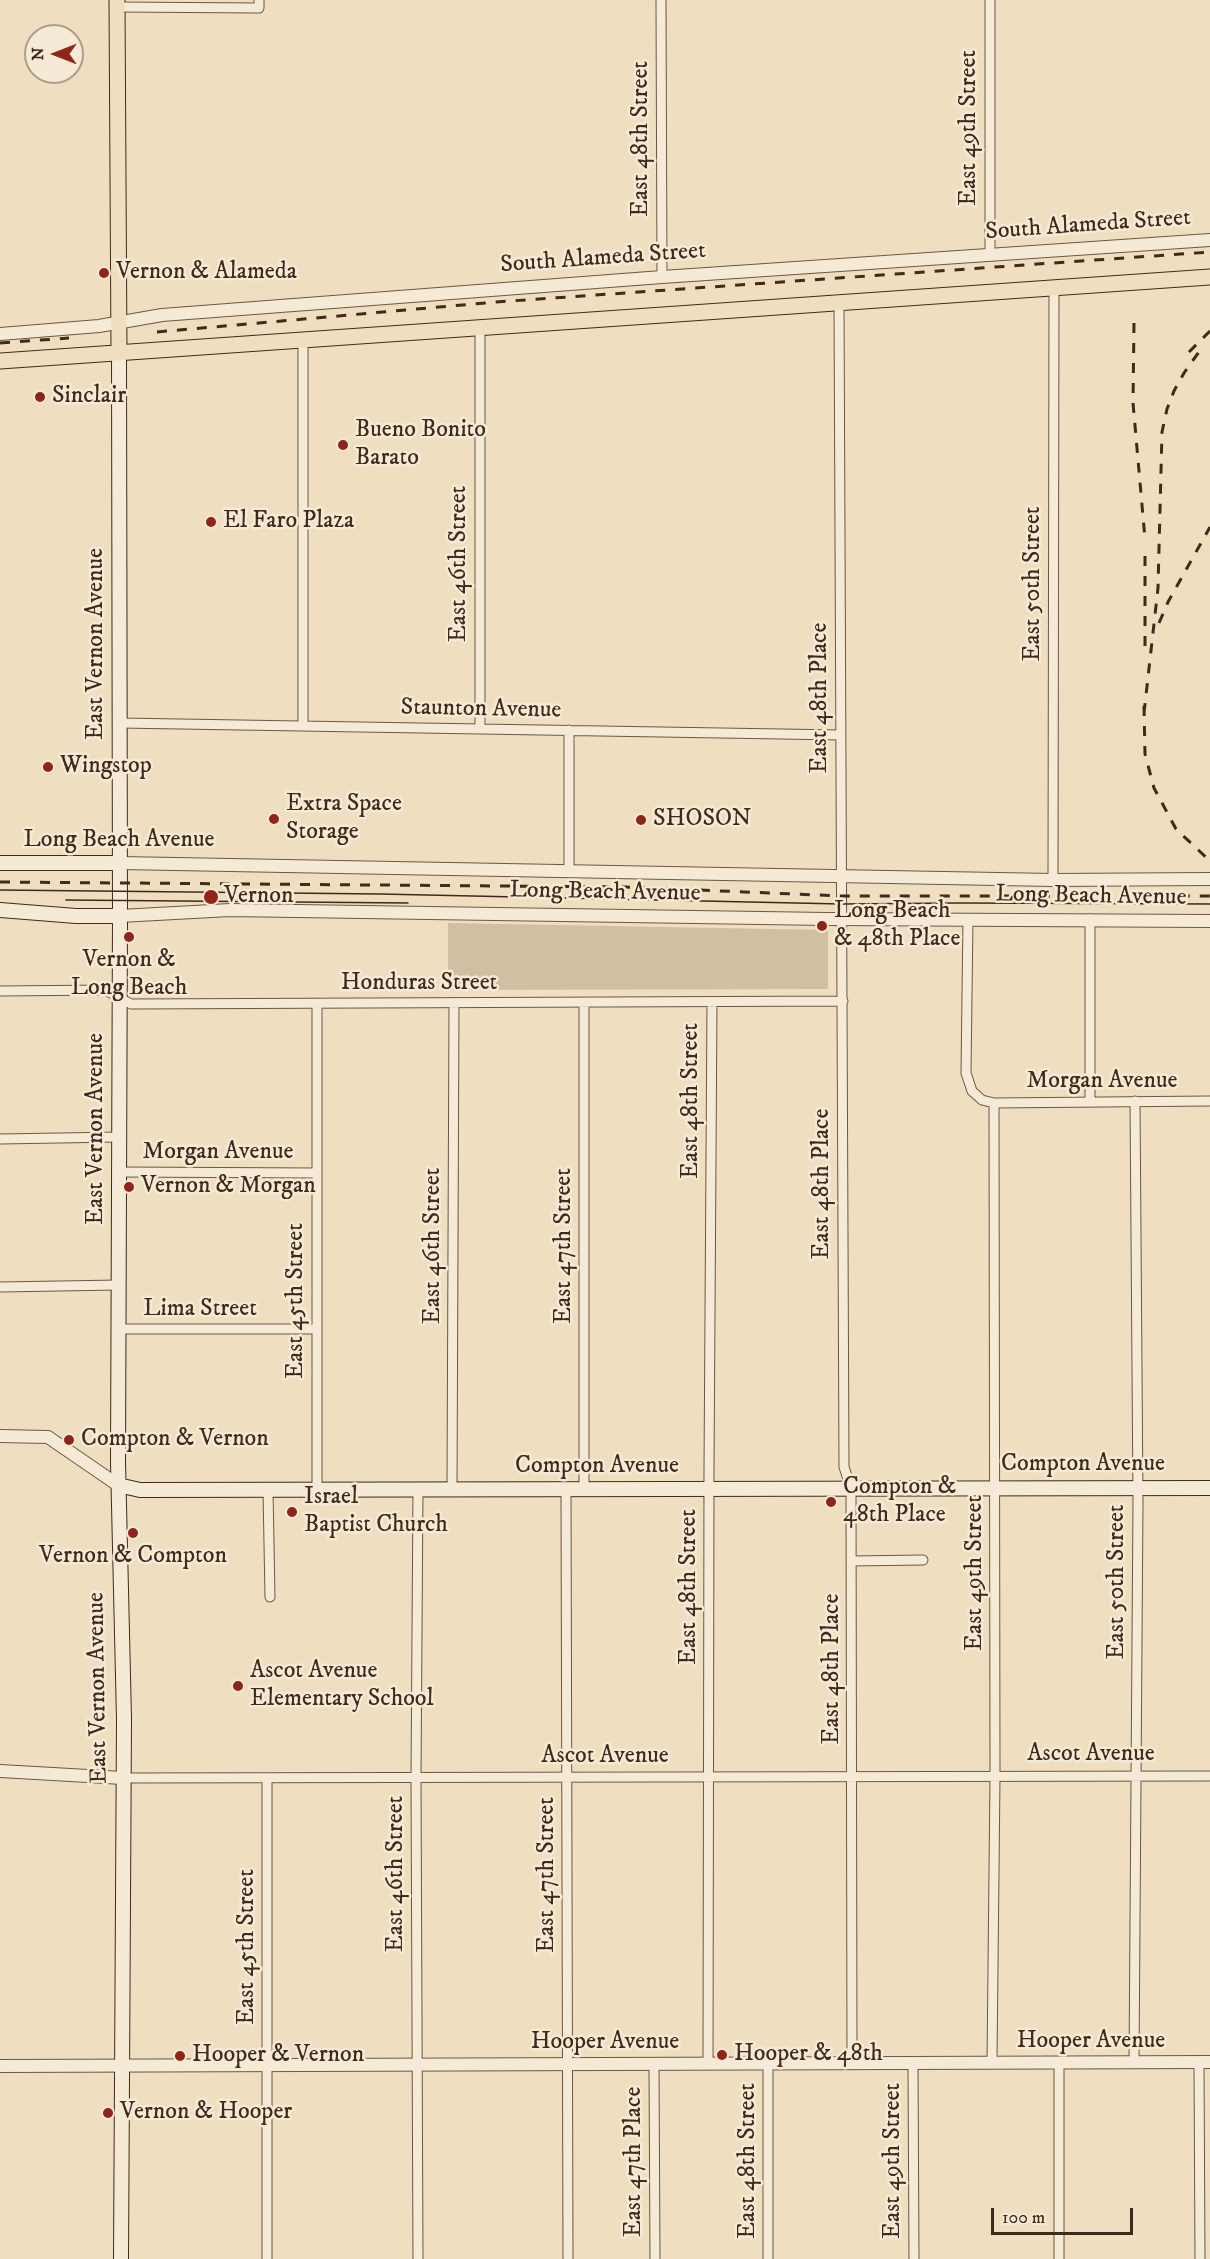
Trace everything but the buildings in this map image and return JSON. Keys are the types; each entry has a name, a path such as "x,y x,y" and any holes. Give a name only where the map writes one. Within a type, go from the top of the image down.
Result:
{"main road":[{"name":"East Vernon Avenue","path":"117,3 120,353 118,1485 123,1672 122,2259"},
{"path":"0,361 1210,277"},
{"name":"Long Beach Avenue","path":"0,863 120,863"},
{"name":"Long Beach Avenue","path":"0,910 75,916 120,915"},
{"name":"Compton Avenue","path":"118,1485 140,1490 1210,1488"}],"street":[{"name":"East 48th Street","path":"661,0 662,277"},
{"name":"East 49th Street","path":"990,0 990,255"},
{"path":"117,3 259,4"},
{"name":"South Alameda Street","path":"0,334 99,326 162,315 662,277 1210,240"},
{"name":"East 50th Street","path":"1053,880 1054,288"},
{"name":"East 48th Place","path":"839,303 844,1467 851,1488 852,1561 852,2064"},
{"name":"East 46th Street","path":"480,328 480,729"},
{"path":"303,340 303,726"},
{"name":"Staunton Avenue","path":"120,723 841,735"},
{"path":"569,730 569,870"},
{"name":"Long Beach Avenue","path":"120,863 1053,880 1210,879"},
{"name":"Long Beach Avenue","path":"120,915 230,910 843,919 1210,921"},
{"path":"969,919 966,1073 972,1091 982,1100 994,1103"},
{"path":"1090,919 1090,1101"},
{"name":"Honduras Street","path":"0,991 105,990 131,1004 843,1000"},
{"name":"East 48th Street","path":"708,2064 712,1002"},
{"name":"East 46th Street","path":"452,1489 454,1003"},
{"name":"East 47th Street","path":"584,1003 584,1490"},
{"name":"East 45th Street","path":"317,1004 317,1490"},
{"name":"East 50th Street","path":"1134,2063 1138,1487 1135,1101"},
{"name":"Morgan Avenue","path":"994,1103 1210,1101"},
{"name":"East 49th Street","path":"992,2063 995,1776 994,1103"},
{"name":"Morgan Avenue","path":"0,1139 120,1137"},
{"name":"Morgan Avenue","path":"119,1172 317,1173"},
{"name":"Lima Street","path":"0,1287 119,1285"},
{"name":"Lima Street","path":"119,1329 317,1329"},
{"name":"Compton Avenue","path":"0,1436 48,1437 118,1485"},
{"name":"East 46th Street","path":"418,1489 416,1778 418,2259"},
{"path":"268,1490 270,1597"},
{"name":"East 47th Street","path":"566,1490 568,2259"},
{"path":"852,1561 923,1560"},
{"name":"Ascot Avenue","path":"0,1771 123,1778 267,1779 1210,1776"},
{"name":"East 45th Street","path":"267,1779 267,2259"},
{"path":"1059,2063 1059,2259"},
{"path":"1200,2259 1205,2063"},
{"name":"Hooper Avenue","path":"0,2066 1205,2063"},
{"name":"East 47th Place","path":"654,2064 655,2259"},
{"name":"East 48th Street","path":"768,2064 768,2259"},
{"name":"East 49th Street","path":"913,2064 914,2259"}],"shaded area":[{"path":"448,923 828,930 828,989 448,990"}],"tram line":[{"path":"0,890 380,894 842,904 1210,904"},
{"path":"66,900 408,903"}],"railway":[{"path":"157,332 496,302 1210,252"},
{"path":"1134,323 1133,403 1145,539"},
{"path":"1189,352 1210,331"},
{"path":"0,343 69,338"},
{"path":"1144,713 1158,588 1162,432 1174,391 1201,349"},
{"path":"1159,623 1168,602 1210,527"},
{"path":"1145,551 1145,646"},
{"path":"1144,706 1145,754 1154,788 1176,829 1210,861"},
{"path":"0,882 626,887 842,896 1210,896"}],"place":[{"name":"Vernon & Alameda","path":"104,273"},
{"name":"Sinclair","path":"40,397"},
{"name":"Bueno Bonito Barato","path":"343,445"},
{"name":"El Faro Plaza","path":"211,522"},
{"name":"Wingstop","path":"48,767"},
{"name":"Extra Space Storage","path":"274,819"},
{"name":"SHOSON","path":"641,820"},
{"name":"Vernon","path":"211,897"},
{"name":"Long Beach & 48th Place","path":"822,926"},
{"name":"Vernon & Long Beach","path":"129,937"},
{"name":"Vernon & Morgan","path":"129,1187"},
{"name":"Compton & Vernon","path":"69,1440"},
{"name":"Compton & 48th Place","path":"831,1502"},
{"name":"Israel Baptist Church","path":"292,1512"},
{"name":"Vernon & Compton","path":"133,1533"},
{"name":"Ascot Avenue Elementary School","path":"238,1686"},
{"name":"Hooper & 48th","path":"722,2055"},
{"name":"Hooper & Vernon","path":"180,2056"},
{"name":"Vernon & Hooper","path":"108,2113"}]}
